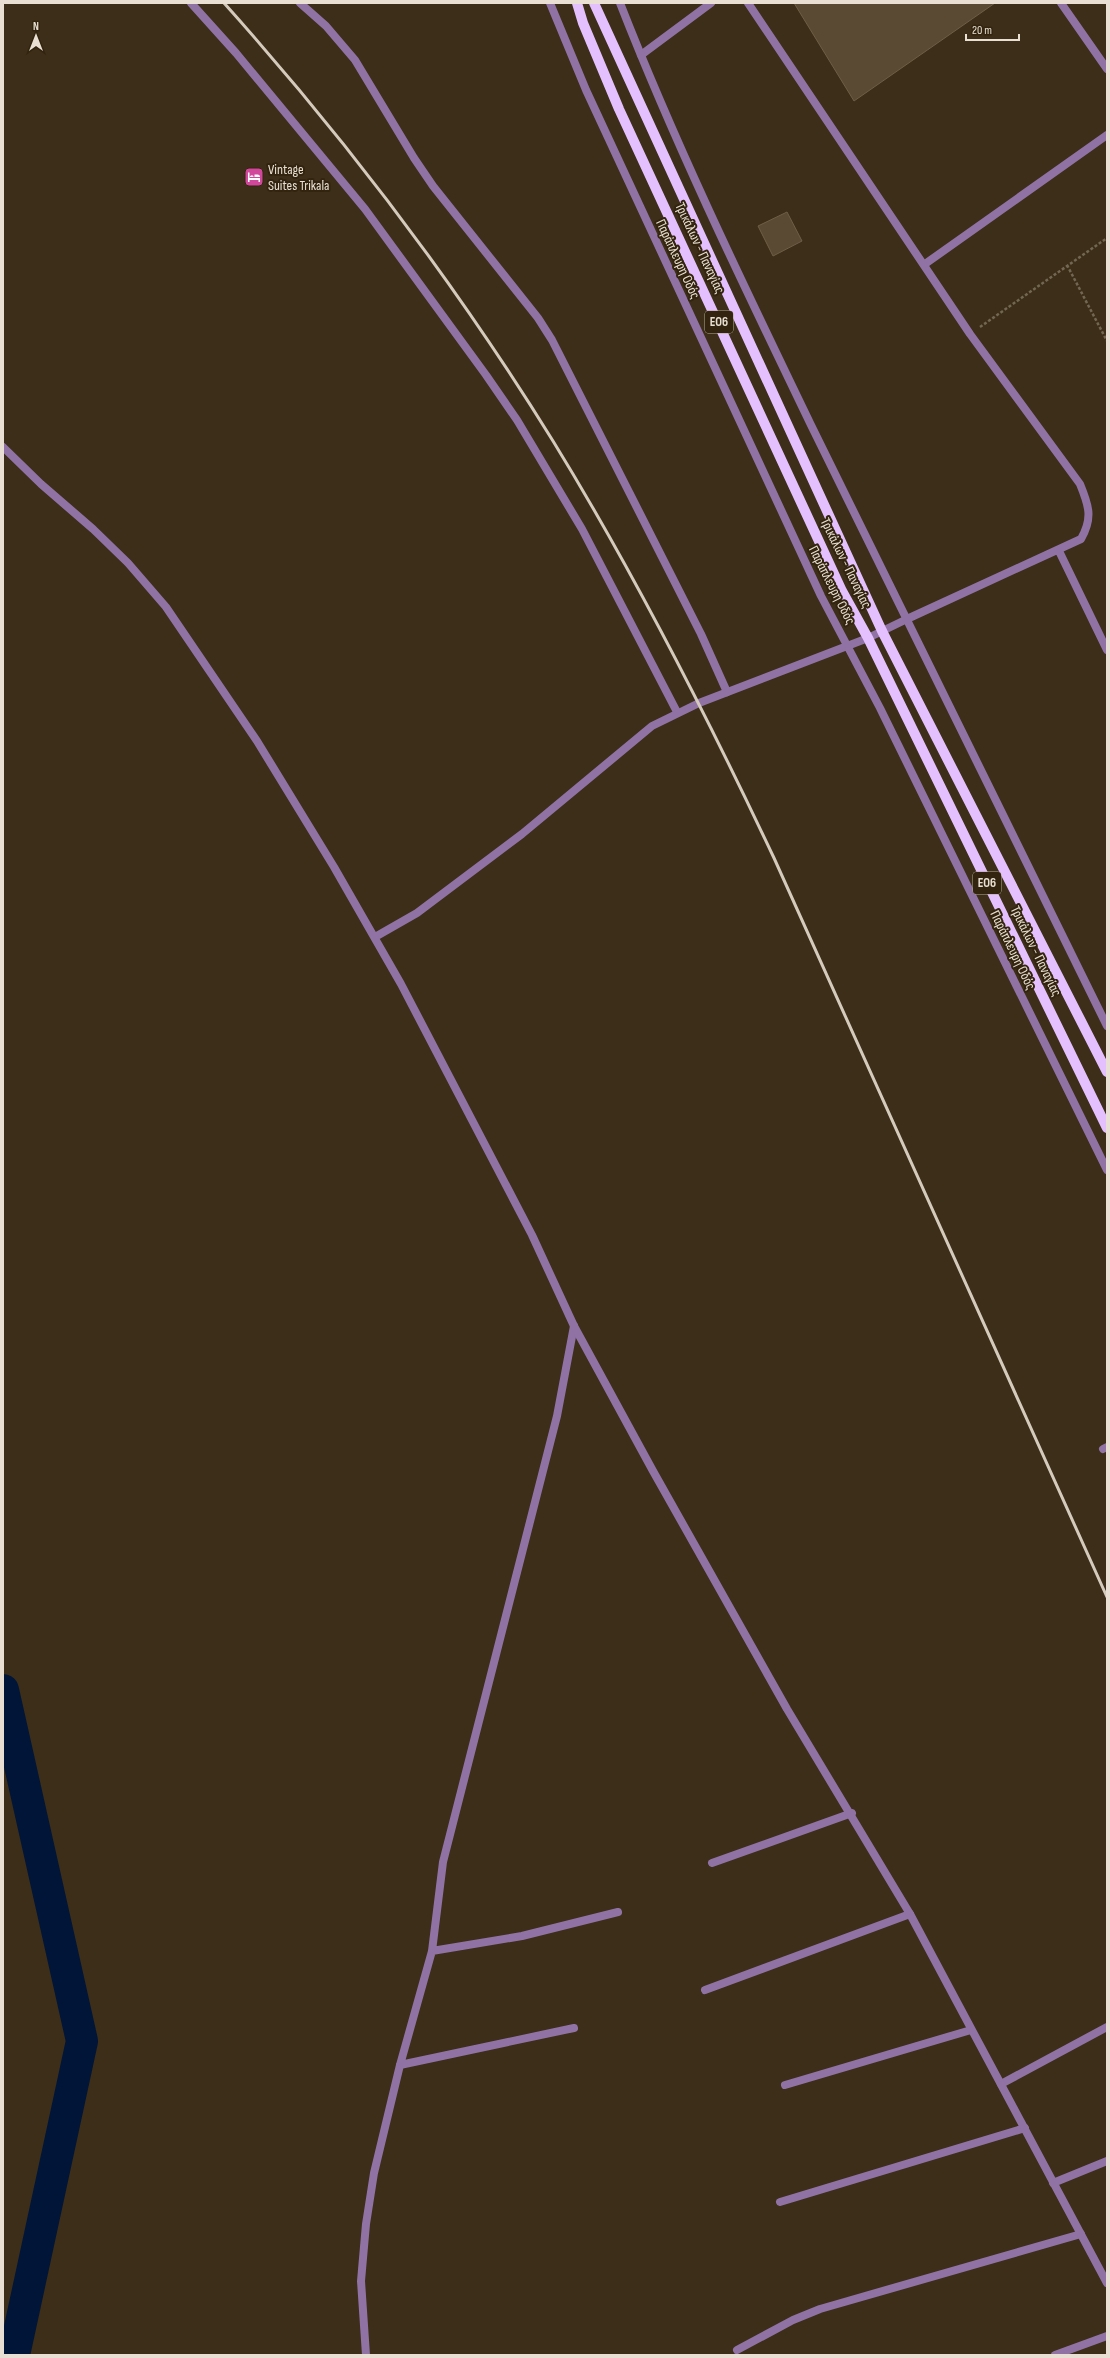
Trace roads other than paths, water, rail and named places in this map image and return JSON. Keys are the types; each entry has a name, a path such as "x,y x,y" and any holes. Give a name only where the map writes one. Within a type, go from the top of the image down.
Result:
{"main road":[{"name":"Τρικάλων - Παναγίας","path":"577,3 619,109 839,584 868,638 1107,1128"},
{"name":"Τρικάλων - Παναγίας","path":"594,3 882,631 1107,1072"}],"street":[{"path":"191,3 241,59 366,209 490,381 516,420 582,529 677,712"},
{"path":"300,3 326,26 355,60 414,158 538,318 552,340 701,634 727,692"},
{"name":"Παράπλευρη Οδός","path":"550,3 586,90 821,596 848,645 1107,1170"},
{"path":"620,3 705,205 906,619 1107,1026"},
{"path":"641,55 711,3"},
{"path":"375,937 417,913 522,834 652,726 677,712 868,638 906,619 1059,551 1081,539 1088,527 1089,506 1080,484 970,334 925,264 748,3"},
{"path":"1061,3 1107,69"},
{"path":"925,264 1107,135"},
{"path":"3,446 41,484 103,538 128,563 166,607 257,741 375,937 532,1235 574,1326 656,1478 787,1709 852,1814 910,1914 1107,2283"},
{"path":"1059,551 1107,650"},
{"path":"366,2355 361,2281 366,2224 386,2120 432,1951 443,1862 557,1416 574,1326"},
{"path":"712,1863 852,1814"},
{"path":"432,1951 522,1936 618,1912"},
{"path":"704,1990 910,1914"},
{"path":"1001,2084 1107,2027"},
{"path":"400,2065 574,2028"},
{"path":"785,2085 971,2030"},
{"path":"780,2202 1025,2128"},
{"path":"1053,2183 1107,2161"},
{"path":"737,2350 793,2320 820,2309 1081,2234"},
{"path":"1055,2355 1107,2336"}],"waterway":[{"path":"3,1690 82,2041 14,2355"}],"railway":[{"path":"224,3 356,160 439,270 478,326 553,441 584,492 642,595 697,699 774,858 1107,1597"}],"place":[{"name":"Vintage Suites Trikala","path":"254,177"}]}
